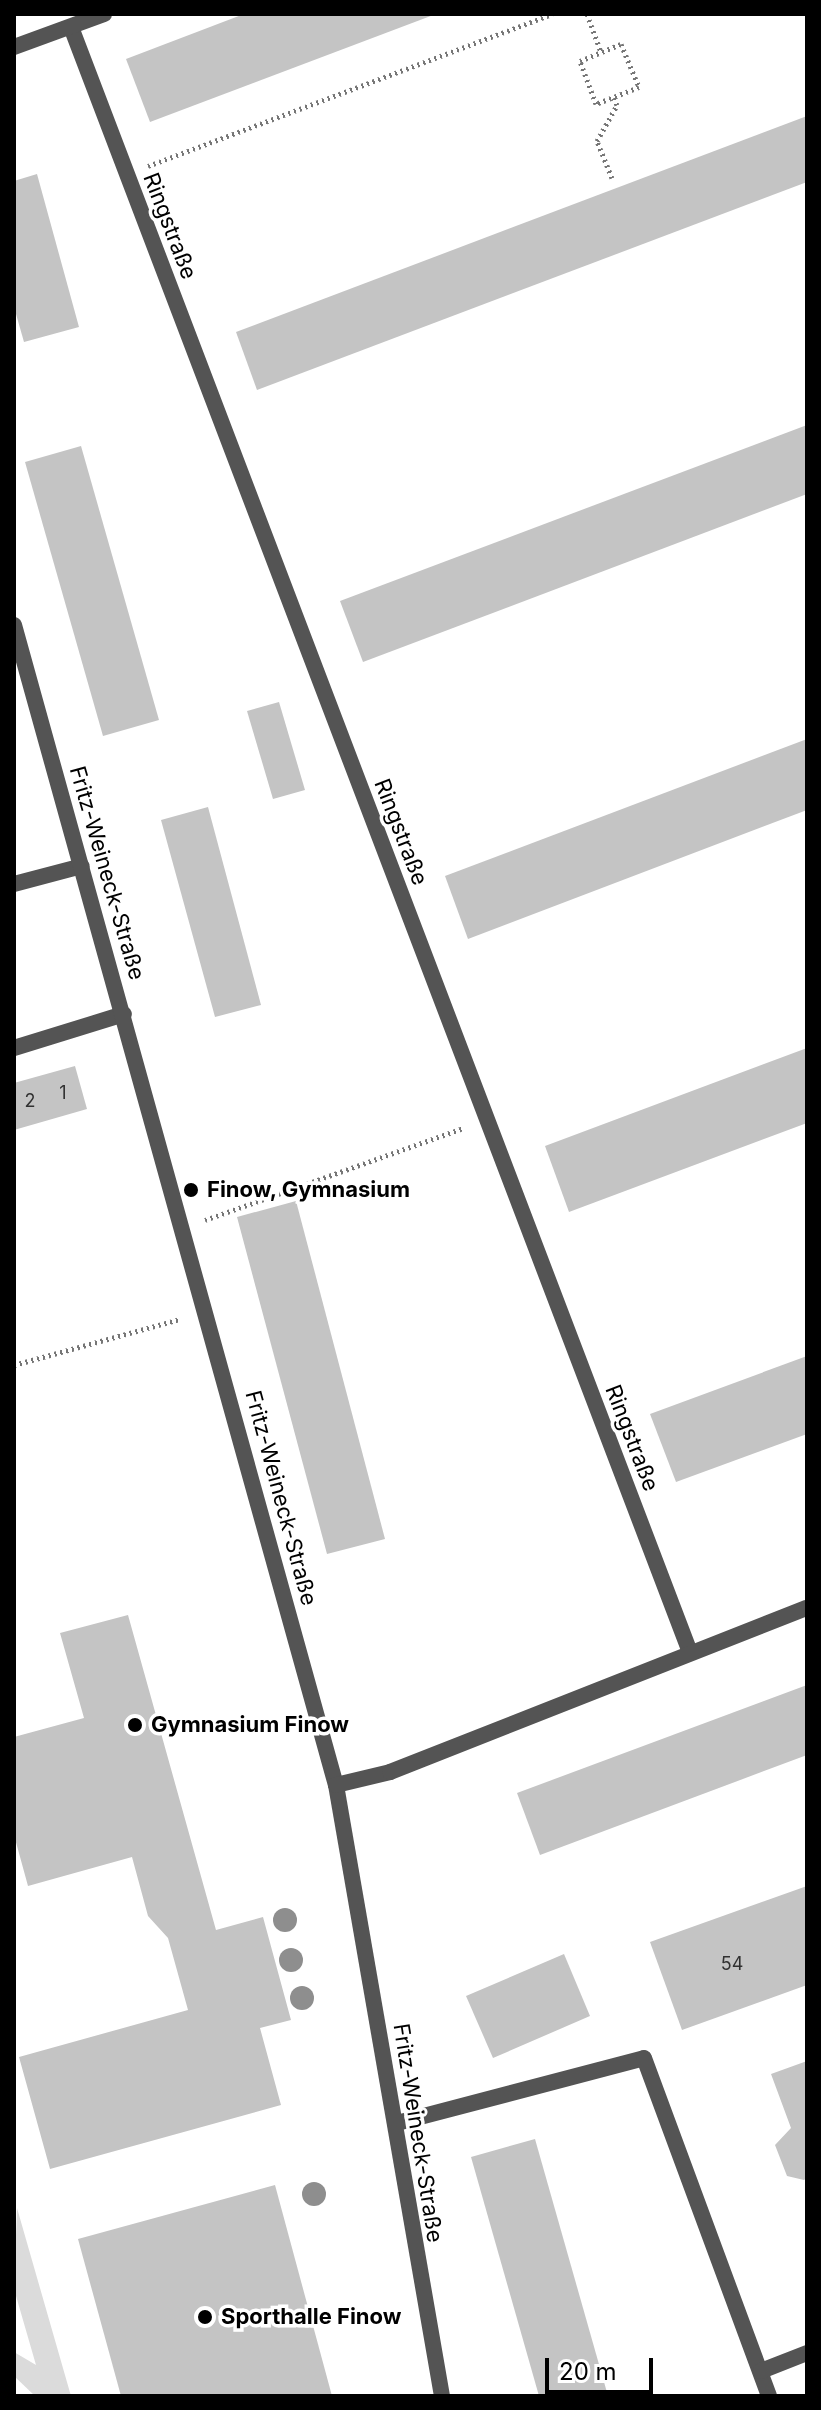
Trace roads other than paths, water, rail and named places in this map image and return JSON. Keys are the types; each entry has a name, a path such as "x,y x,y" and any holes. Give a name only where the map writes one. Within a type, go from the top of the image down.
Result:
{"street":[{"path":"14,47 104,14"},
{"name":"Ringstraße","path":"71,27 690,1652"},
{"name":"Fritz-Weineck-Straße","path":"14,625 208,1311 336,1785 442,2396"},
{"path":"14,884 82,866"},
{"path":"14,1048 124,1014"},
{"path":"336,1785 390,1772 807,1608"},
{"path":"397,2123 644,2058 769,2396"},
{"path":"761,2371 807,2353"}],"place":[{"name":"Finow, Gymnasium","path":"191,1190"},
{"name":"Gymnasium Finow","path":"135,1725"},
{"name":"Sporthalle Finow","path":"205,2317"}]}
